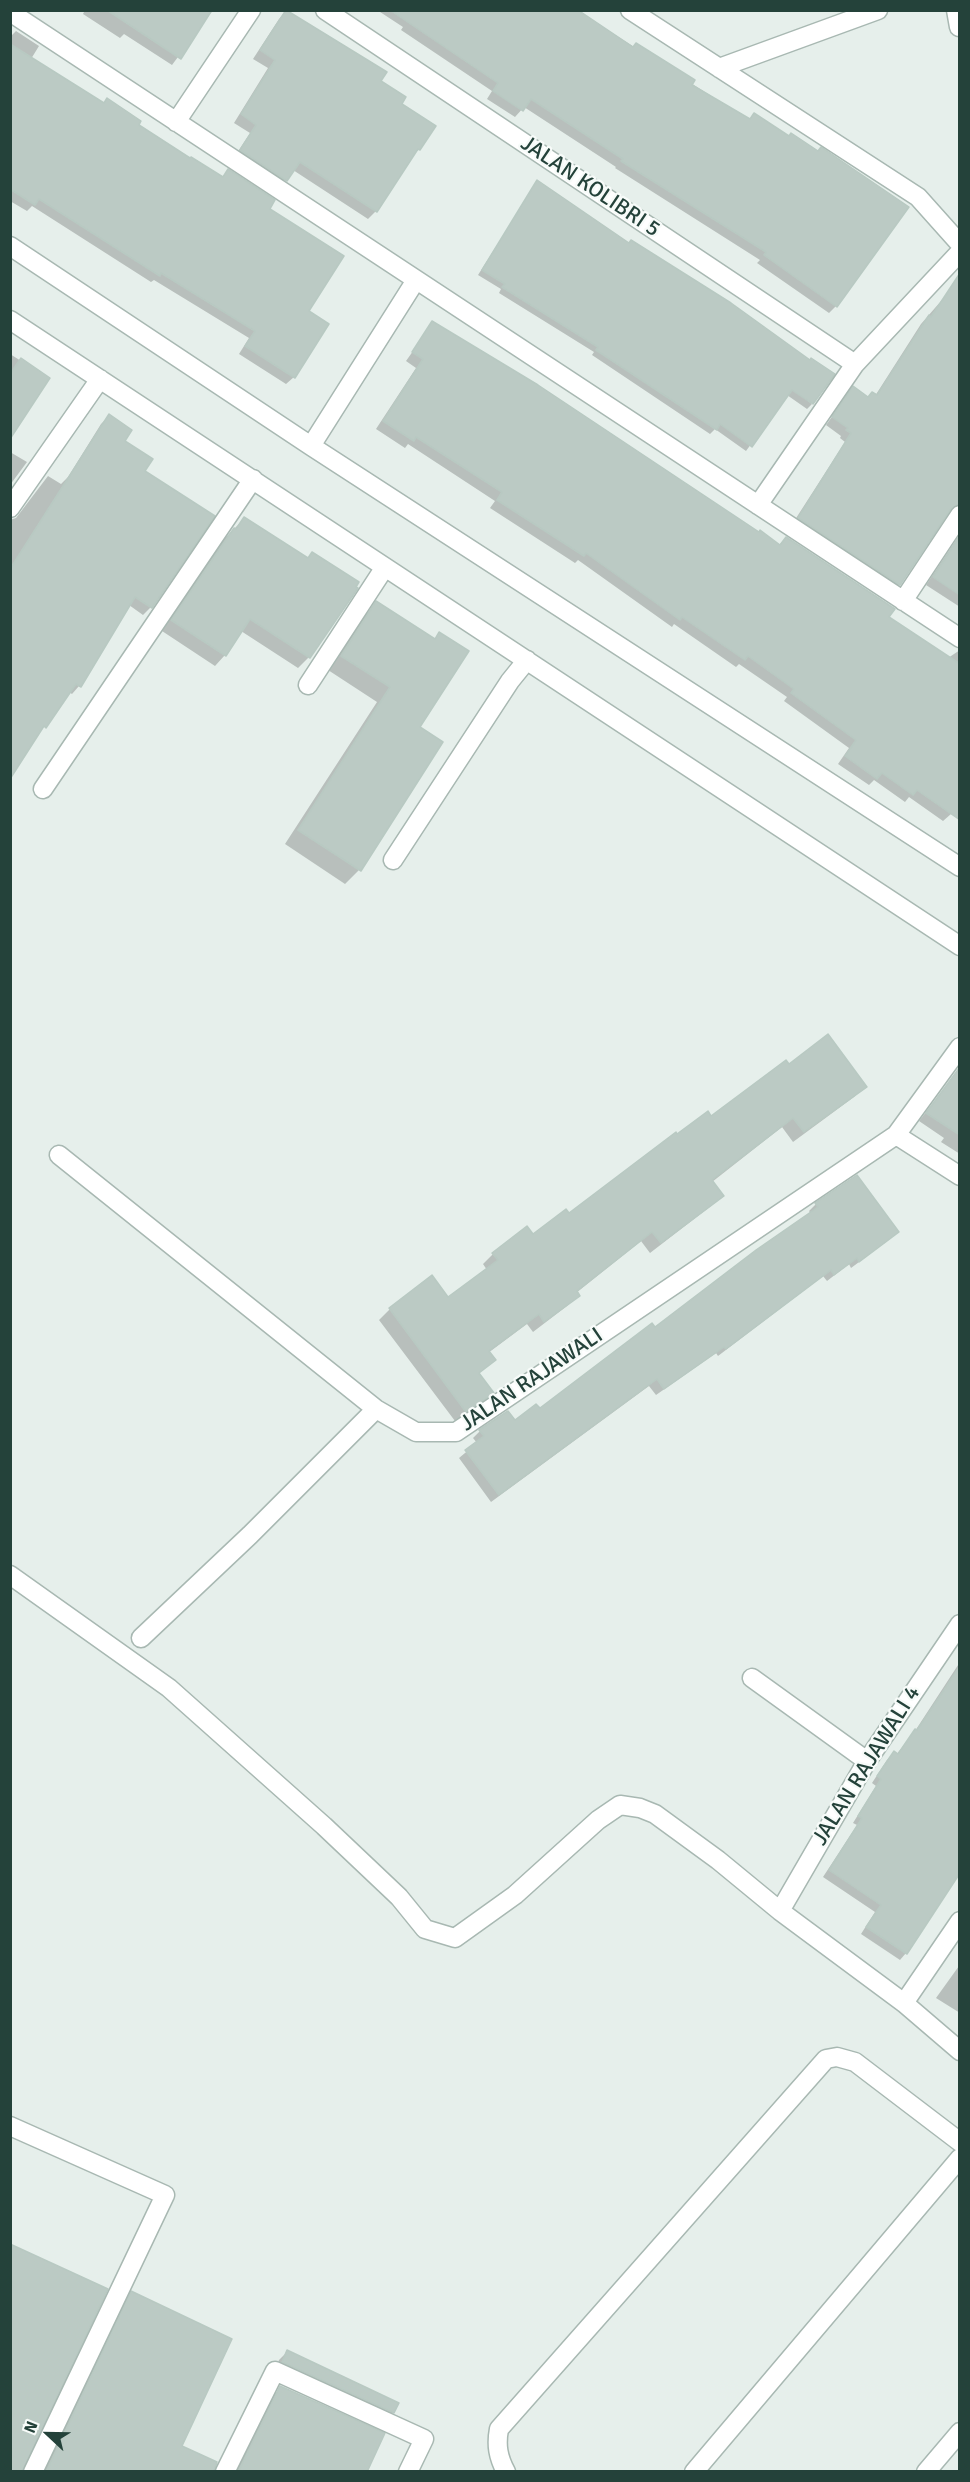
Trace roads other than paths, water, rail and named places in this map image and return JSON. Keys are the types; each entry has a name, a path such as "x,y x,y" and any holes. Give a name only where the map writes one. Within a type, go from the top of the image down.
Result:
{"street":[{"path":"176,122 251,10"},
{"name":"JALAN KOLIBRI 5","path":"325,10 855,364"},
{"path":"630,10 918,197 960,244"},
{"path":"719,68 878,10"},
{"path":"22,15 176,122 960,638"},
{"path":"10,246 311,446 958,862"},
{"path":"758,505 855,364 960,252"},
{"path":"311,446 416,280"},
{"path":"10,320 960,946"},
{"path":"10,508 100,379"},
{"path":"43,789 253,479"},
{"path":"903,601 960,515"},
{"path":"308,685 385,567"},
{"path":"393,860 510,681 527,660"},
{"name":"JALAN RAJAWALI","path":"59,1155 376,1409 416,1432 456,1432 896,1135 960,1047"},
{"path":"896,1135 960,1176"},
{"path":"141,1638 250,1535 376,1409"},
{"path":"10,1575 169,1688 332,1833 399,1897 425,1929 455,1938 515,1895 598,1820 620,1805 640,1808 654,1814 718,1860 780,1911 904,2003 960,2051"},
{"name":"JALAN RAJAWALI 4","path":"780,1911 867,1761 960,1624"},
{"path":"752,1678 867,1761"},
{"path":"904,2003 960,1920"},
{"path":"506,2472 498,2453 499,2429 826,2059 837,2057 855,2062 960,2142"},
{"path":"10,2126 165,2195 33,2472"},
{"path":"694,2472 960,2158"},
{"path":"225,2472 275,2371 424,2439 408,2472"},
{"path":"926,2472 960,2432"}]}
